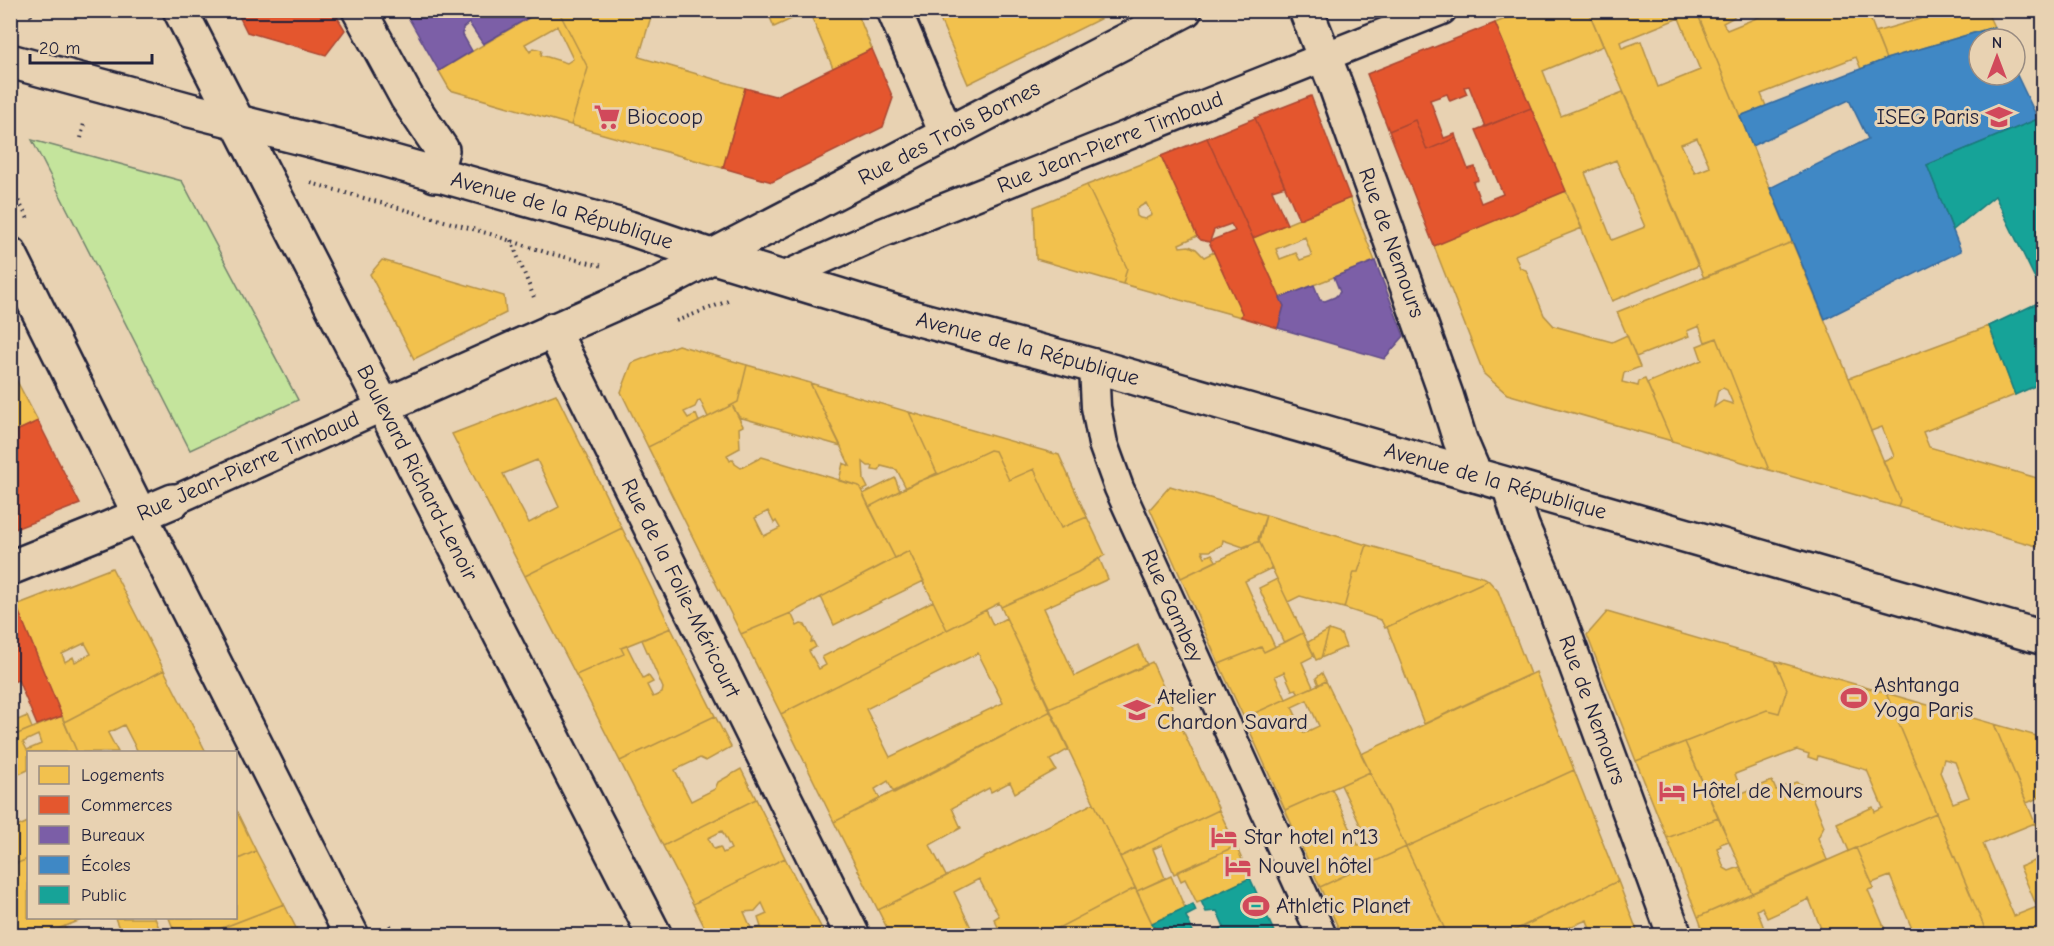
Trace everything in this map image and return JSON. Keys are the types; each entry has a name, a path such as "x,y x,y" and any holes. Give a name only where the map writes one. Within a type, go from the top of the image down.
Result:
{"street":[{"name":"Boulevard Richard-Lenoir","path":"180,10 655,936"},
{"path":"359,10 407,98 442,150 435,175"},
{"path":"894,10 947,135"},
{"name":"Rue des Trois Bornes","path":"714,257 1185,10"},
{"name":"Rue de Nemours","path":"1306,10 1442,383 1460,441 1475,475"},
{"name":"Rue Jean-Pierre Timbaud","path":"780,278 882,233 1442,10"},
{"name":"Avenue de la République","path":"10,61 236,122 354,151 629,228 780,278 915,318 1094,366 2043,638"},
{"path":"10,254 352,936"},
{"name":"Rue Jean-Pierre Timbaud","path":"10,568 173,501 632,296 714,257"},
{"name":"Rue de la Folie-Méricourt","path":"553,330 853,936"},
{"name":"Rue Gambey","path":"1094,366 1096,407 1103,444 1119,489 1322,936"},
{"name":"Rue de Nemours","path":"1509,485 1522,526 1543,575 1675,936"}],"path":[{"path":"28,10 32,18"},
{"path":"81,138 84,123"},
{"name":"Avenue de la République","path":"388,205 548,253 608,267"},
{"path":"511,241 535,300 553,330"}],"green space":[{"path":"32,140 182,181 298,400 190,450"}],"building: Logements":[{"path":"542,10 558,10 588,68 571,125 450,90 439,71","holes":["557,26 573,59 567,63 541,55 542,50 534,48 530,52 525,44"]},
{"path":"558,10 653,10 639,57 745,88 723,168 571,125 588,68"},
{"path":"702,10 735,10 723,16"},
{"path":"767,10 856,10 872,49 833,68 809,11 774,27"},
{"path":"936,10 1106,10 1108,15 968,84"},
{"path":"1528,10 1588,10 1603,46 1543,71 1561,116 1623,92 1698,266 1612,301 1495,23","holes":["1616,160 1645,227 1612,240 1585,173"]},
{"path":"1588,10 1696,10 1792,242 1704,278","holes":["1679,18 1700,70 1658,87 1641,41 1622,48 1620,42","1697,138 1710,167 1695,173 1681,144"]},
{"path":"1696,10 1733,10 1734,17 1723,23 1727,30 1776,10 1867,10 1886,59 1861,69 1856,57 1761,94 1766,106 1740,116"},
{"path":"1915,10 1986,10 1994,27 1967,27 1967,35 1886,59 1875,32 1920,19"},
{"path":"1161,156 1197,236 1179,244 1180,247 1189,246 1204,257 1214,252 1242,313 1241,317 1123,284 1127,268 1087,185","holes":["1146,203 1152,215 1145,219 1140,218 1137,216 1136,209"]},
{"path":"1087,185 1127,268 1123,284 1036,259 1034,207"},
{"path":"1566,191 1582,228 1515,255 1520,268 1526,270 1544,315 1554,326 1612,342 1627,335 1640,367 1624,373 1622,382 1638,386 1639,381 1645,379 1672,441 1507,394 1484,374 1434,246"},
{"path":"1350,198 1375,261 1280,298 1253,238","holes":["1305,237 1312,256 1300,260 1296,253 1280,259 1276,249"]},
{"path":"1792,242 1900,500 1898,507 1769,470 1717,338 1705,342 1699,326 1687,331 1689,336 1636,357 1617,312"},
{"path":"382,260 504,296 506,313 414,359 370,274"},
{"path":"1989,326 2015,395 1923,432 1929,447 2044,480 2044,548 1898,507 1900,500 1883,461 1894,456 1882,427 1871,431 1849,378"},
{"path":"1717,338 1769,470 1672,441 1647,383 1702,360 1697,346","holes":["1723,388 1727,390 1733,404 1723,401 1714,407 1718,390"]},
{"path":"678,345 747,365 738,402 708,417 700,400 698,401 695,407 684,412 688,418 696,414 699,422 648,447 621,392 632,363"},
{"path":"747,365 810,383 841,446 739,417 732,405 738,402"},
{"path":"10,368 38,421 10,434"},
{"path":"810,383 909,412 937,473 906,488 897,470 881,466 879,471 872,470 873,466 868,466 863,462 864,480 868,488 862,491 859,486 839,481 843,463 850,466"},
{"path":"556,394 622,528 525,576 452,434","holes":["537,460 559,507 529,523 503,474"]},
{"path":"732,405 743,426 739,428 740,448 727,455 730,461 733,459 735,464 741,468 762,457 859,486 895,558 791,613 741,634 648,447","holes":["768,511 774,523 776,521 780,528 764,536 755,518"]},
{"path":"909,412 1059,455 1087,517 1061,528 1034,469 1009,480 995,451 990,450 937,473"},
{"path":"990,450 995,451 1009,480 1034,469 1061,528 1087,517 1105,555 1078,572 1001,607 999,603 947,630 909,551 895,558 869,507 914,483"},
{"path":"895,478 900,491 869,507 863,494"},
{"path":"1170,486 1266,515 1259,541 1243,547 1223,540 1222,545 1210,551 1202,551 1205,557 1212,554 1216,561 1181,578 1150,509"},
{"path":"1266,515 1367,545 1358,572 1354,572 1344,608 1300,596 1288,602 1258,539"},
{"path":"622,528 671,628 621,648 624,654 576,675 525,576"},
{"path":"1259,541 1272,568 1245,581 1275,647 1264,652 1261,647 1219,664 1181,578"},
{"path":"1367,545 1488,580 1385,628 1381,620 1344,608 1354,572 1358,572"},
{"path":"909,551 924,581 834,625 821,597"},
{"path":"1099,558 1108,579 1044,608 1075,676 1138,645 1147,665 1049,709 1001,607 1078,572"},
{"path":"112,568 164,670 64,722 16,605","holes":["85,643 91,654 75,662 73,657 65,662 62,654"]},
{"path":"1277,579 1303,633 1284,643 1259,588"},
{"path":"1488,580 1498,591 1530,674 1424,724 1387,627"},
{"path":"933,601 947,630 781,714 741,634 791,613 797,626 805,625 812,638 811,642 813,641 816,647 809,651 819,669 826,665 822,657"},
{"path":"986,610 993,625 1006,618 1051,711 894,793 888,781 875,789 880,799 834,822 781,714","holes":["978,653 1003,703 890,757 866,709"]},
{"path":"1607,612 1775,661 1787,689 1779,713 1767,710 1636,761 1587,635"},
{"path":"671,628 715,716 620,761 576,675 624,654 621,648 627,646 643,678 648,675 653,682 647,685 653,697 662,693 663,688 642,640"},
{"path":"1329,630 1341,634 1346,647 1321,658"},
{"path":"1329,630 1321,658 1316,660 1308,642"},
{"path":"1303,633 1314,656 1302,662 1313,687 1299,693 1296,689 1292,690 1284,672 1275,676 1286,699 1244,718 1219,664 1261,647 1264,652"},
{"path":"1775,661 1886,693 1936,813 1849,851 1837,823 1873,807 1875,812 1883,808 1867,770 1818,756 1817,760 1797,750 1735,774 1742,793 1772,781 1776,790 1796,782 1808,787 1824,826 1818,838 1827,860 1752,893 1685,742 1767,710 1779,713 1787,689"},
{"path":"1152,662 1219,810 1120,857 1049,709"},
{"path":"164,670 205,751 137,751 124,725 108,733 117,751 77,751 64,722"},
{"path":"1536,672 1574,770 1406,847 1361,754"},
{"path":"1322,673 1326,681 1319,685 1316,678"},
{"path":"1326,681 1370,772 1285,810 1244,718","holes":["1307,700 1319,726 1304,733 1292,707"]},
{"path":"1886,693 1994,724 2035,823 1983,844 2014,916 2037,907 2020,867 2044,857 2044,936 1988,936","holes":["1944,759 1955,762 1969,797 1953,803 1940,772"]},
{"path":"1051,711 1069,749 1050,760 1056,770 1015,793 1010,782 991,792 989,788 952,808 961,828 930,845 946,876 878,910 834,822"},
{"path":"27,716 32,728 15,735 11,723"},
{"path":"62,716 77,751 27,751 27,770 10,778 10,737","holes":["38,735 41,744 27,750 23,742"]},
{"path":"715,716 731,747 706,761 700,758 675,770 691,801 715,789 718,782 741,769 756,799 663,846 620,761"},
{"path":"1994,724 2044,738 2044,798 2040,797 2027,803"},
{"path":"1685,742 1718,818 1667,838 1636,761"},
{"path":"1574,770 1618,881 1503,936 1448,936 1406,847"},
{"path":"1370,772 1406,847 1320,887 1285,810 1332,789 1358,845 1368,841 1341,785"},
{"path":"756,799 785,858 693,904 663,846","holes":["722,831 731,849 723,853 720,847 714,849 708,838"]},
{"path":"1094,803 1135,888 1043,936 983,936 998,927 994,919 999,916 979,879 954,892 975,936 891,936 878,910"},
{"path":"1219,810 1236,846 1174,874 1162,845 1153,849 1165,878 1137,891 1120,857"},
{"path":"237,812 256,851 237,860"},
{"path":"1936,813 1988,936 1915,936 1890,876 1872,883 1856,848"},
{"path":"1718,818 1729,841 1720,844 1721,846 1717,848 1724,868 1729,871 1740,867 1752,893 1698,917 1667,838"},
{"path":"2044,820 2044,845 2035,823"},
{"path":"27,822 27,859 10,866 10,830"},
{"path":"1236,846 1250,878 1197,903 1185,879 1181,881 1177,872"},
{"path":"1406,847 1448,936 1342,936 1320,887"},
{"path":"1856,848 1874,888 1868,890 1888,936 1824,936 1809,899 1767,918 1762,907 1757,910 1767,936 1705,936 1698,917"},
{"path":"256,851 284,904 202,936 176,936 169,919 237,919 237,860"},
{"path":"785,858 822,929 822,936 709,936 693,904","holes":["762,903 767,914 758,918 761,927 752,930 744,912 755,911"]},
{"path":"27,859 27,919 84,919 41,936 18,936 10,917 10,866"},
{"path":"1171,876 1185,908 1152,923 1137,891"},
{"path":"1618,881 1639,936 1592,936 1587,920 1557,932 1559,936 1527,936 1523,926"},
{"path":"1135,888 1158,936 1062,936 1058,928"},
{"path":"284,904 300,936 210,936 209,933"},
{"path":"115,919 155,919 161,933 173,928 176,936 122,936"},
{"path":"65,926 68,934 79,931 87,936 41,936"},
{"path":"1523,926 1527,936 1503,936"},
{"path":"1058,928 1062,936 1043,936"}],"building: Commerces":[{"path":"236,10 333,10 345,30 326,55 247,32"},
{"path":"1495,23 1531,108 1485,127 1469,86 1464,87 1467,94 1450,101 1447,94 1430,100 1444,138 1455,134 1456,138 1427,150 1415,120 1389,131 1367,74"},
{"path":"872,49 893,98 883,127 772,182 723,168 745,88 775,96"},
{"path":"1311,96 1350,198 1299,219 1255,118"},
{"path":"1531,108 1566,191 1434,246 1389,131 1415,120 1427,150 1456,138 1468,169 1475,167 1478,180 1473,182 1481,203 1503,194 1476,130"},
{"path":"1255,118 1285,186 1272,190 1287,224 1253,238 1207,138"},
{"path":"1207,138 1284,306 1278,328 1241,317 1242,313 1209,242 1197,236 1161,156","holes":["1231,224 1235,231 1210,241 1214,230"]},
{"path":"38,421 80,504 10,531 10,434"},
{"path":"16,605 62,716 37,725 18,680 10,683 10,607"}],"building: Bureaux":[{"path":"404,10 542,10 483,44 469,23 463,28 463,35 472,51 439,71"},
{"path":"1375,261 1404,336 1384,359 1278,328 1284,306 1280,298 1314,285 1320,300 1325,301 1340,292 1334,277"}],"building: Écoles":[{"path":"1967,35 1967,87 2023,87 2038,119 1927,165 1961,251 1825,319 1770,188 1868,139 1849,100 1752,146 1740,116 1886,59"}],"building: Public":[{"path":"2038,119 2044,129 2044,297 1995,196 1953,230 1927,165"},
{"path":"2044,300 2044,382 2015,395 1989,326"},
{"path":"1250,878 1276,936 1207,936 1224,927 1217,911 1206,912 1201,901"},
{"path":"1193,904 1196,911 1186,916 1195,936 1158,936 1152,923"}],"place":[{"name":"Biocoop","path":"607,117"},
{"name":"ISEG Paris","path":"1999,117"},
{"name":"Ashtanga Yoga Paris","path":"1854,698"},
{"name":"Atelier Chardon Savard","path":"1137,710"},
{"name":"Hôtel de Nemours","path":"1672,791"},
{"name":"Star hotel n°13","path":"1224,837"},
{"name":"Nouvel hôtel","path":"1238,866"},
{"name":"Athletic Planet","path":"1256,906"}]}
